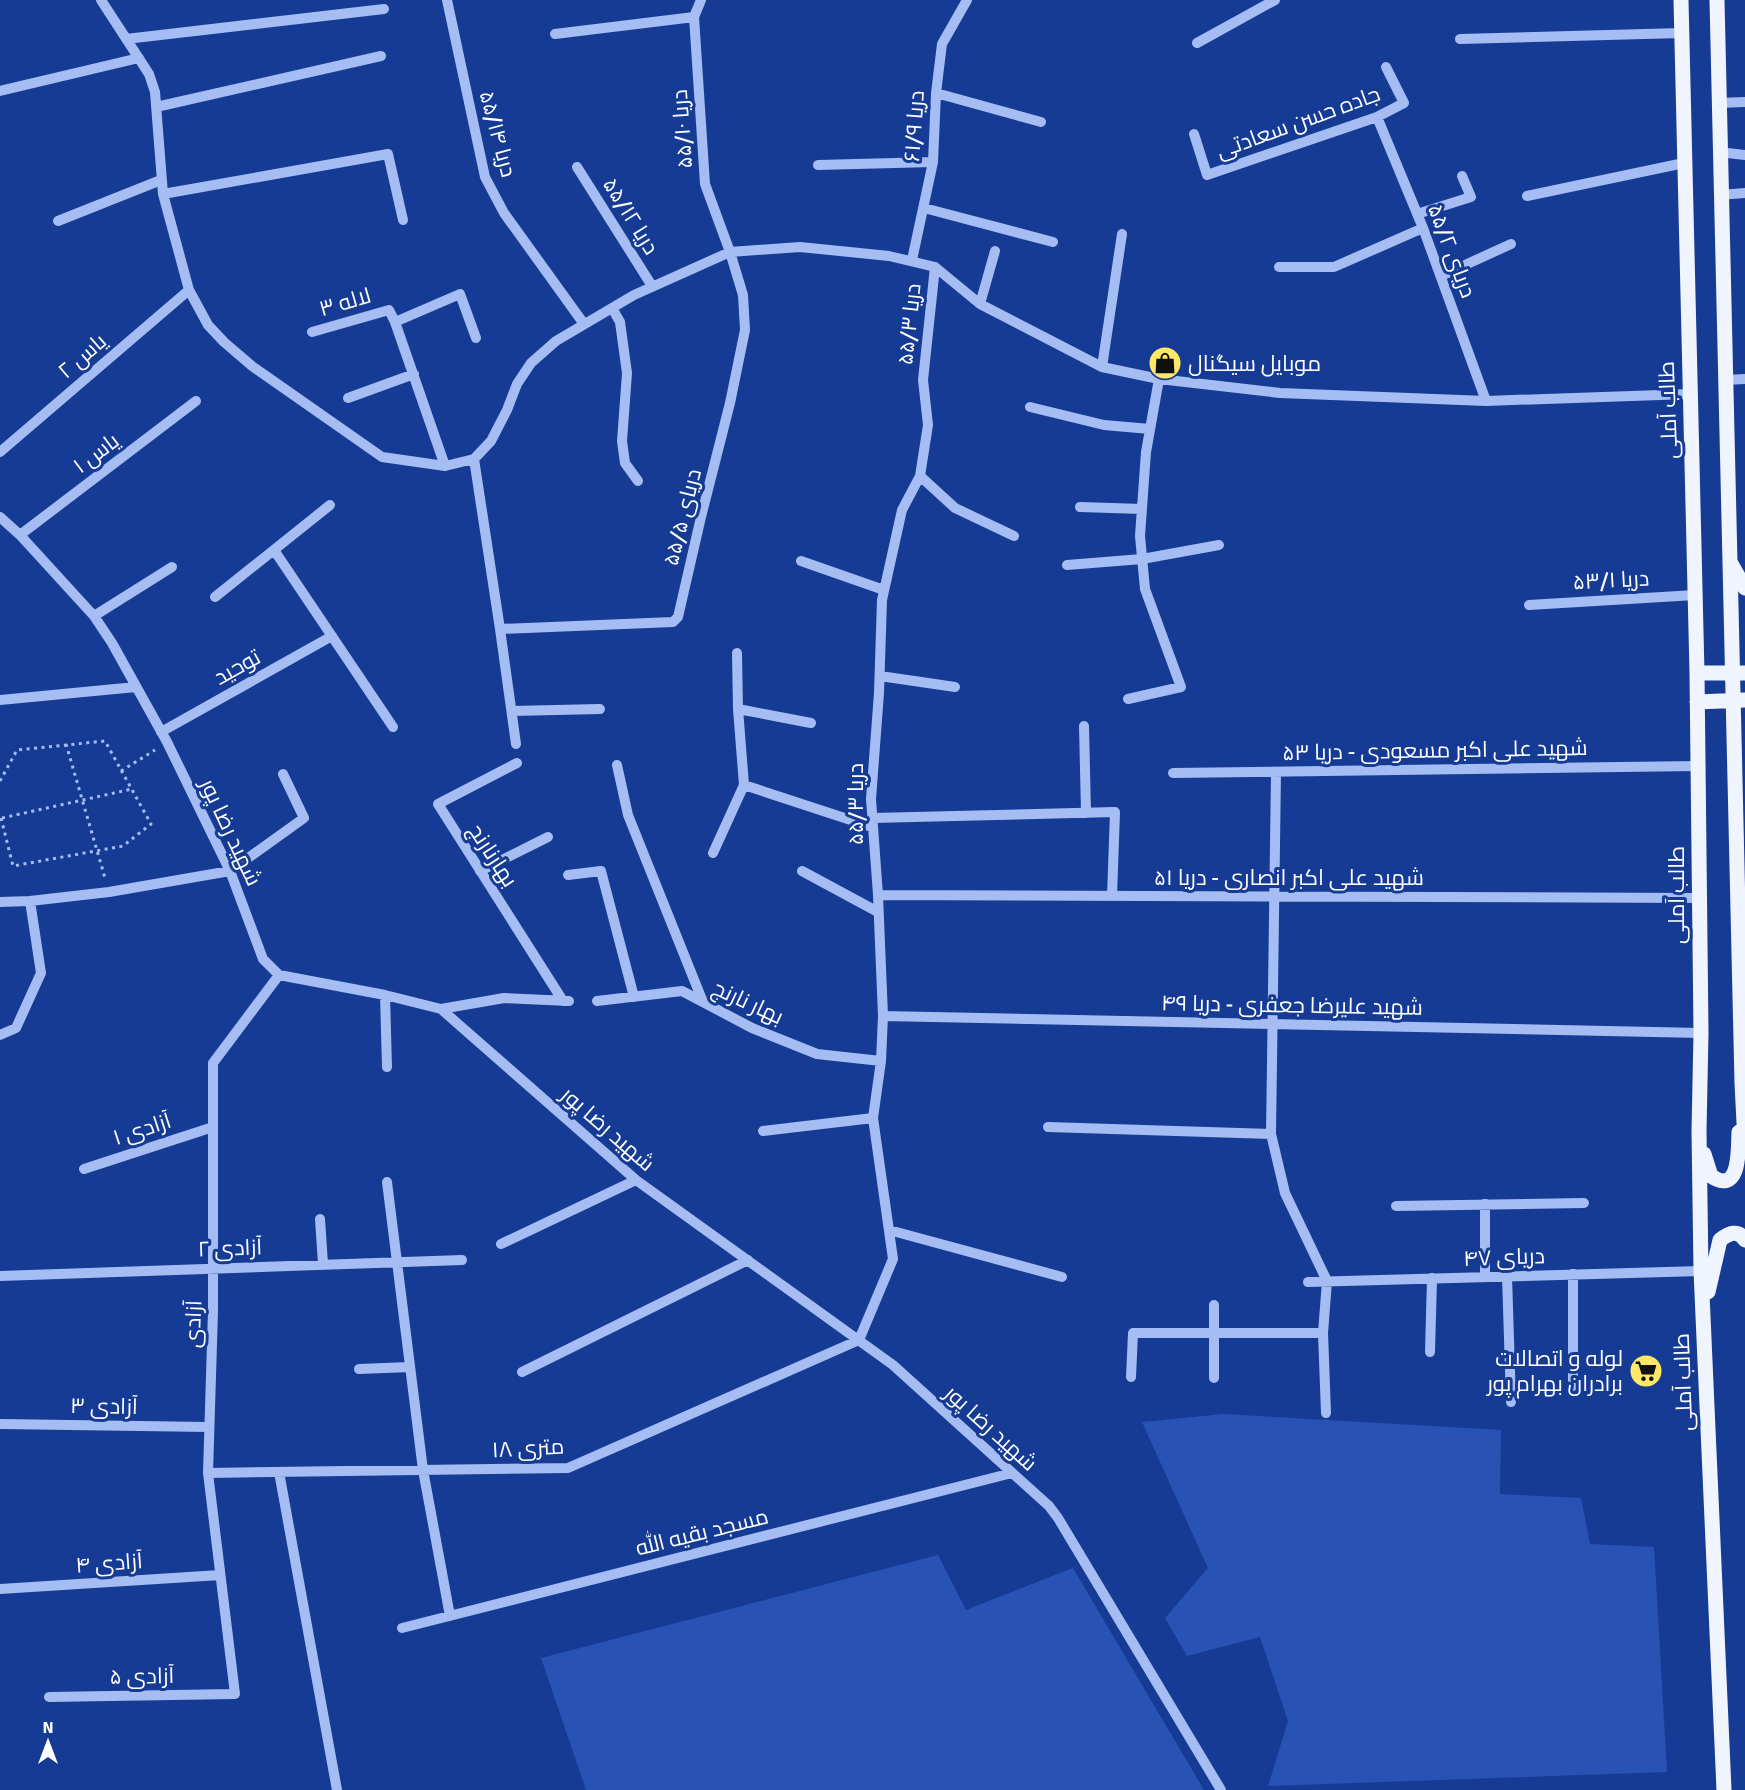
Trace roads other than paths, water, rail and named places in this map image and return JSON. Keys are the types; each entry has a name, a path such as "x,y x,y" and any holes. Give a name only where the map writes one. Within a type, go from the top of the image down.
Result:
{"main road":[{"name":"طالب آملی","path":"1681,0 1698,766 1701,1271 1724,1790"},
{"path":"1717,0 1729,561 1739,700 1735,807 1745,1142"},
{"path":"1729,561 1745,588"},
{"path":"1696,673 1738,673"},
{"path":"1696,702 1739,700"},
{"path":"1735,807 1745,792"},
{"path":"1699,1131 1706,1166 1711,1176 1722,1181 1728,1180 1733,1176 1738,1162 1743,1082"},
{"path":"1703,1316 1720,1240 1735,1232 1745,1240"}],"street":[{"path":"101,0 149,74 155,92 163,194 189,290 208,325 252,366 382,457 445,466 474,459 491,441 517,384 531,363 556,341 652,286 730,252 800,247 889,255 934,267 980,304 1102,367 1159,379 1280,393 1486,401 1689,394"},
{"name":"دریا ۵۵/۱۴","path":"447,0 485,177 504,213 584,324"},
{"name":"دریا ۵۵/۱۰","path":"701,0 694,17 705,184 730,252"},
{"name":"دریا ۶۱/۹","path":"912,260 933,162 936,93 942,44 967,0"},
{"path":"1197,43 1275,0"},
{"path":"126,39 384,9"},
{"path":"555,34 694,17"},
{"path":"1460,39 1682,33"},
{"path":"156,107 381,56"},
{"path":"0,91 139,58"},
{"name":"جاده حسن سعادتی","path":"1194,134 1207,175 1377,117 1404,103 1386,67"},
{"path":"936,93 1041,122"},
{"path":"1718,103 1745,102"},
{"name":"دریای ۵۵/۲","path":"1377,117 1423,228 1486,401"},
{"path":"1719,152 1745,154"},
{"path":"163,194 387,154 403,220"},
{"path":"818,165 933,162"},
{"path":"1527,196 1684,163"},
{"name":"دریا ۵۵/۱۲","path":"577,167 652,286"},
{"path":"1417,214 1471,196 1462,176"},
{"path":"58,220 161,180"},
{"path":"1720,195 1745,193"},
{"path":"924,208 1053,242"},
{"path":"1279,267 1334,267 1423,228"},
{"path":"1102,367 1122,234"},
{"path":"1440,276 1511,244"},
{"path":"980,304 995,251"},
{"name":"دریای ۵۵/۵","path":"500,629 673,622 678,617 730,403 745,330 746,311 743,295 730,252"},
{"name":"دریا ۵۵/۳","path":"859,1340 893,1259 873,1118 881,1061 883,1016 871,799 880,676 882,600 902,510 920,476 928,425 923,380 934,267"},
{"name":"یاس ۲","path":"0,452 189,290"},
{"path":"445,466 395,322 460,294 476,338"},
{"path":"612,308 620,322 627,374 622,441 625,463 638,480"},
{"name":"لاله ۳","path":"312,332 389,310 395,322"},
{"path":"348,398 414,374"},
{"path":"1128,699 1180,687 1145,589 1140,536 1146,452 1159,379"},
{"path":"1725,380 1745,379"},
{"name":"یاس ۱","path":"20,535 196,401"},
{"path":"1030,407 1104,425 1150,429"},
{"path":"474,459 516,744"},
{"path":"920,476 955,508 1014,536"},
{"path":"215,597 330,505"},
{"path":"1080,507 1142,509"},
{"name":"شهید رضا پور","path":"0,517 20,535 94,616 112,643 167,742 230,871 263,959 279,975 385,995 441,1009 636,1180 893,1365 1049,1506 1070,1534 1221,1790"},
{"path":"1067,565 1142,559 1219,545"},
{"path":"274,550 393,726"},
{"path":"801,561 884,590"},
{"path":"94,616 172,567"},
{"name":"دریا ۵۳/۱","path":"1529,604 1695,595"},
{"name":"توحید","path":"161,732 332,636"},
{"path":"713,853 744,785 738,710 737,653"},
{"path":"880,676 955,687"},
{"path":"0,700 136,687"},
{"path":"512,711 600,709"},
{"path":"738,710 811,723"},
{"path":"1084,726 1086,813"},
{"name":"بهارنارنج","path":"441,1009 504,998 566,1001 438,804 517,763"},
{"path":"617,765 628,815 702,1002"},
{"name":"شهید علی اکبر مسعودی - دریا ۵۳","path":"1173,773 1698,766"},
{"path":"1276,772 1271,1134 1285,1193 1327,1281 1323,1332 1326,1413"},
{"path":"0,902 109,892 230,871 304,818 283,774"},
{"path":"744,785 872,823 1115,812 1112,896"},
{"path":"480,871 548,837"},
{"path":"568,875 601,871 634,996"},
{"path":"802,871 878,912"},
{"name":"شهید علی اکبر انصاری - دریا ۵۱","path":"878,895 1699,898"},
{"path":"0,1035 16,1028 41,973 30,901"},
{"name":"آزادی","path":"235,1694 208,1473 213,1311 213,1063 279,975"},
{"name":"بهار نارنج","path":"597,1001 682,991 752,1028 817,1054 881,1061"},
{"path":"385,995 387,1067"},
{"name":"شهید علیرضا جعفری - دریا ۴۹","path":"883,1016 1701,1033"},
{"path":"763,1131 873,1118"},
{"name":"آزادی ۱","path":"84,1169 213,1127"},
{"path":"1048,1127 1271,1134"},
{"path":"501,1244 636,1180"},
{"path":"387,1182 423,1470 450,1616"},
{"path":"1396,1206 1584,1203"},
{"path":"1485,1204 1485,1277"},
{"path":"320,1219 323,1264"},
{"path":"889,1230 1062,1277"},
{"name":"آزادی ۲","path":"0,1276 462,1260"},
{"path":"522,1372 748,1260"},
{"name":"دریای ۴۷","path":"1308,1282 1701,1271"},
{"path":"1573,1274 1573,1386"},
{"path":"1507,1276 1511,1402"},
{"path":"1430,1352 1432,1278"},
{"path":"1214,1305 1214,1378"},
{"path":"1131,1377 1133,1332 1323,1332"},
{"name":"۱۸ متری","path":"208,1473 568,1468 859,1340"},
{"path":"359,1369 410,1367"},
{"name":"آزادی ۳","path":"0,1424 208,1427"},
{"path":"279,1472 337,1790"},
{"name":"مسجد بقیه الله","path":"402,1628 1012,1473"},
{"name":"آزادی ۴","path":"0,1589 220,1575"},
{"name":"آزادی ۵","path":"49,1697 235,1694"}],"place":[{"name":"موبایل سیگنال","path":"1165,363"},
{"name":"لوله و اتصالات برادران بهرام پور","path":"1646,1371"}]}
